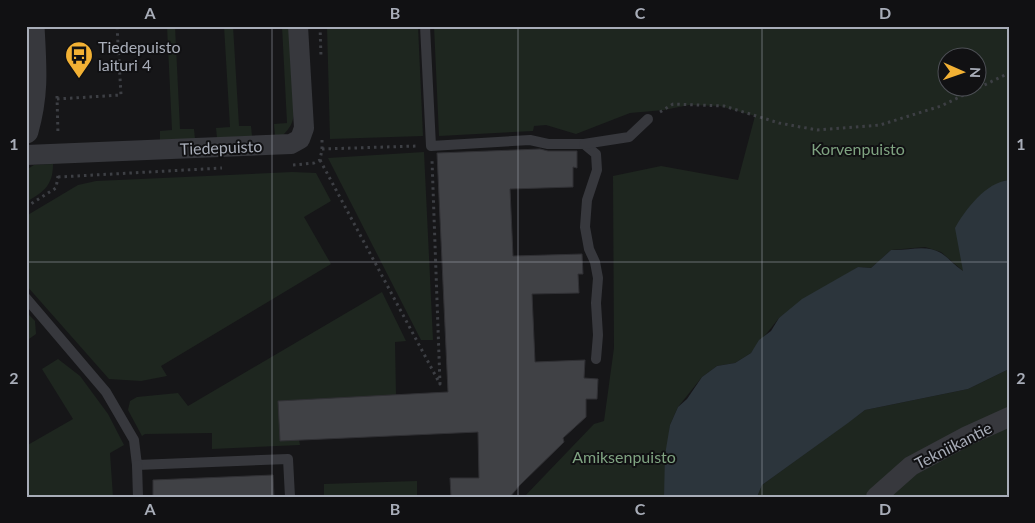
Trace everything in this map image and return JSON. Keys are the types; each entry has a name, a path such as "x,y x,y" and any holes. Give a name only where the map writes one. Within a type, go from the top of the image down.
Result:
{"street":[{"path":"26,131 35,88 32,26"},
{"name":"Tiedepuisto","path":"26,155 291,144 300,140 304,128 298,26"},
{"name":"Tekniikantie","path":"876,497 911,466 967,436 1009,417"}],"lane":[{"path":"425,26 431,146 530,140 548,144 584,144 629,137 648,119"},
{"path":"584,144 596,154 596,170 587,200 585,227 589,249 595,262 598,278 596,359"},
{"path":"26,298 106,392 134,440 138,497"},
{"path":"136,465 288,459 290,497"}],"path":[{"path":"57,99 121,95 117,26"},
{"path":"648,119 674,104 724,106 779,123 817,130 880,125 941,106 1009,73"},
{"path":"26,207 56,188 58,177 56,93"},
{"path":"320,160 440,384 431,146 322,149"}],"green space":[{"path":"167,26 175,26 180,129 194,129 195,139 160,140 160,131 172,130"},
{"path":"224,26 233,26 239,126 251,126 252,136 217,138 216,128 230,127"},
{"path":"282,26 289,26 294,113 288,130 283,135 275,136 274,124 287,123"},
{"path":"327,26 418,26 423,136 330,139"},
{"name":"Korvenpuisto","path":"434,26 1009,26 1009,180 1003,181 963,271 941,252 925,247 891,250 871,268 858,267 779,318 751,353 735,363 717,366 702,377 678,407 670,425 664,497 524,497 594,424 604,421 614,348 613,176 661,166 738,180 755,116 720,106 689,105 664,110 630,113 576,134 546,125 534,126 533,131 439,136"},
{"path":"424,152 433,340 421,340 328,158"},
{"path":"53,164 49,183 38,195 26,202 26,170 34,165"},
{"path":"292,172 316,173 331,201 304,217 331,264 161,366 167,376 141,381 109,379 26,285 26,216 78,185 96,181"},
{"path":"382,292 406,341 395,342 396,395 278,401 280,441 299,440 300,445 212,449 212,433 145,434 142,436 128,410 130,401 137,397 178,393 188,406"},
{"path":"26,312 35,321 36,334 29,339 26,338"},
{"path":"58,359 80,376 108,414 124,445 110,453 113,497 26,497 26,446 73,419 42,369"},
{"path":"1009,369 1009,497 757,497 762,485 865,410 968,389"},
{"path":"417,481 417,497 324,497 324,484"}],"shaded area":[{"path":"1009,180 1009,369 968,389 865,410 762,485 757,497 664,497 665,455 670,425 678,407 687,399 702,377 717,366 735,363 751,353 759,340 771,331 779,318 802,299 858,267 871,268 891,250 923,248 935,250 963,271 955,228 970,205 984,191 1000,182"}],"building":[{"path":"540,149 548,151 577,151 577,168 573,167 573,187 510,189 513,256 582,254 583,274 578,274 579,293 532,294 535,362 585,360 584,378 598,379 597,399 586,399 586,417 563,438 564,442 510,497 451,497 450,478 479,478 478,432 280,441 278,401 448,392 437,153"},
{"path":"273,475 274,497 153,497 153,480"}],"place":[{"name":"Tiedepuisto laituri 4","path":"79,79"}],"park label":[{"name":"Amiksenpuisto","path":"624,456"}]}
